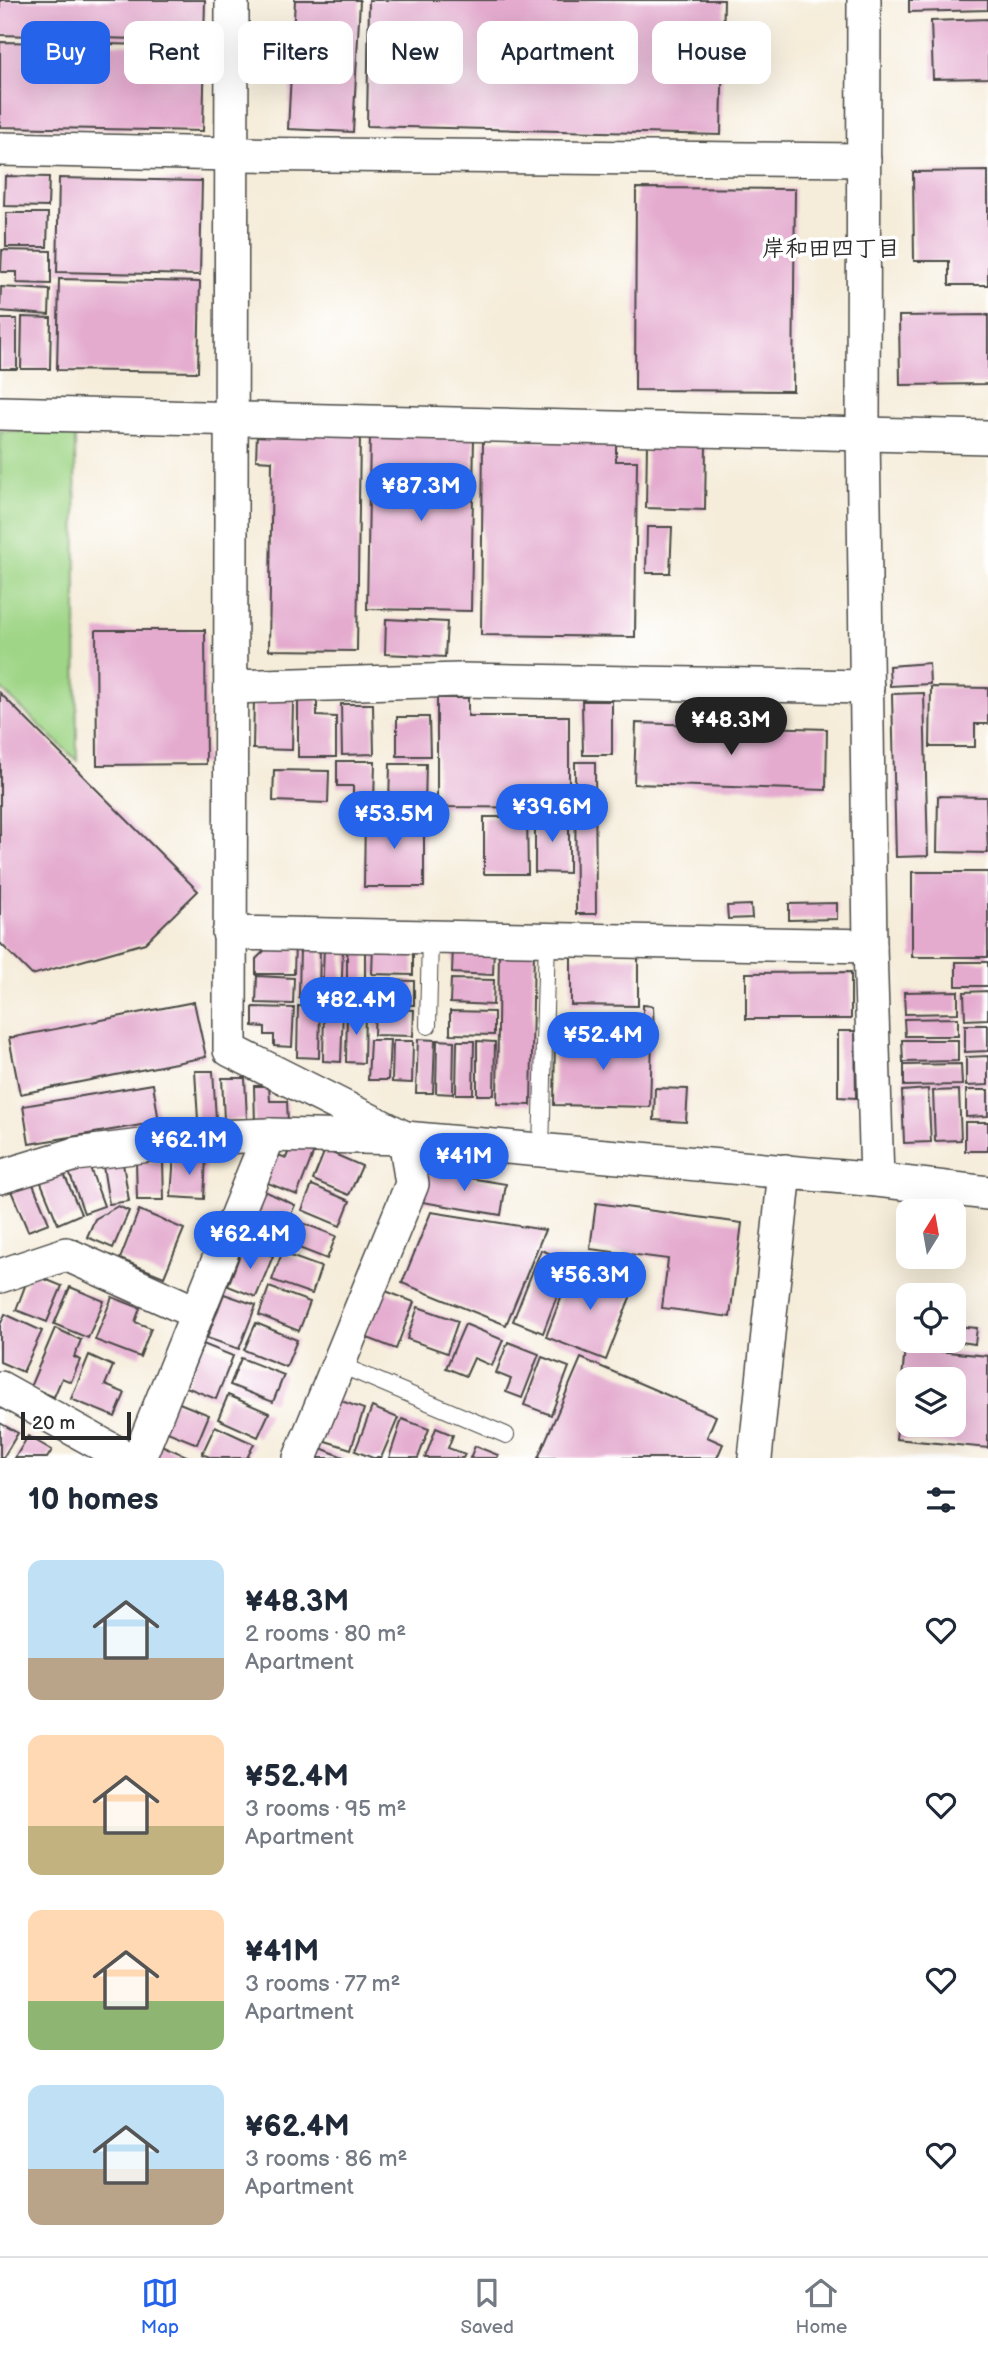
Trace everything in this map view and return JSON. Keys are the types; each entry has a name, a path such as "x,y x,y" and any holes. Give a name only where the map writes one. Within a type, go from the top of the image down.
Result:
{"street":[{"path":"232,0 230,1050 405,1138"},
{"path":"864,0 863,432 870,946 877,1180"},
{"path":"0,149 864,160"},
{"path":"0,414 988,436"},
{"path":"231,687 459,680 867,687"},
{"path":"229,933 870,946"},
{"path":"139,1458 269,1135"},
{"path":"0,1177 76,1154 216,1137 269,1135 405,1138 785,1171 988,1193"},
{"path":"300,1458 412,1184 405,1138"},
{"path":"755,1458 785,1171"},
{"path":"0,1276 66,1254 197,1313"},
{"path":"0,1388 126,1458"}],"lane":[{"path":"428,1026 430,937"},
{"path":"541,1150 547,939"},
{"path":"338,1364 506,1435"}],"green space":[{"path":"0,431 75,433 77,761 0,688"}],"building":[{"path":"0,0 205,0 204,21 124,21 124,39 110,38 110,21 21,21 21,36 0,35"},
{"path":"295,0 360,0 353,132 288,129 290,84 353,84 353,21 294,21"},
{"path":"369,0 724,0 724,21 652,21 652,84 722,84 721,135 367,126 368,84 463,84 463,21 369,21"},
{"path":"909,0 988,0 988,10 909,12"},
{"path":"988,19 988,78 933,79 931,21"},
{"path":"0,42 21,42 21,84 110,84 110,44 124,44 124,84 204,84 203,131 0,127"},
{"path":"988,171 988,285 949,285 949,261 914,261 913,172"},
{"path":"5,176 49,177 48,207 4,206"},
{"path":"59,178 202,181 200,275 57,272"},
{"path":"636,188 795,189 793,391 635,390"},
{"path":"6,213 48,213 47,247 6,247"},
{"path":"2,250 51,251 51,284 17,283 17,272 1,272"},
{"path":"59,279 200,282 198,372 57,370"},
{"path":"1,287 50,290 49,315 0,311"},
{"path":"988,315 988,384 900,385 899,316"},
{"path":"22,317 51,318 50,369 21,369"},
{"path":"0,319 17,319 17,369 0,369"},
{"path":"257,433 360,434 357,651 269,650 272,461 256,460"},
{"path":"370,435 474,436 471,611 367,609"},
{"path":"483,440 616,442 616,461 637,461 635,637 481,635"},
{"path":"647,443 706,444 705,510 646,508"},
{"path":"647,527 672,527 670,573 646,573"},
{"path":"386,619 447,622 445,657 385,654"},
{"path":"96,630 205,630 206,764 97,765"},
{"path":"929,663 930,684 890,686 889,666"},
{"path":"931,687 988,688 988,724 975,724 975,747 930,747"},
{"path":"0,693 198,891 145,943 32,975 0,943"},
{"path":"924,693 928,856 896,857 892,694"},
{"path":"254,698 293,700 292,750 253,749"},
{"path":"298,698 317,698 317,716 336,717 336,757 298,757"},
{"path":"437,698 468,698 468,716 569,716 569,808 437,807"},
{"path":"582,701 612,701 612,755 583,755"},
{"path":"341,704 373,704 374,754 342,755"},
{"path":"397,717 429,717 430,756 397,756"},
{"path":"636,723 827,729 826,790 634,784"},
{"path":"337,761 375,761 374,804 353,804 353,786 337,786"},
{"path":"575,762 595,762 596,914 576,914"},
{"path":"390,764 426,764 425,806 389,806"},
{"path":"274,770 329,771 328,803 273,801"},
{"path":"938,796 986,797 988,853 937,852"},
{"path":"365,815 424,815 424,887 364,887"},
{"path":"535,816 569,816 569,873 535,872"},
{"path":"484,817 527,817 528,874 484,874"},
{"path":"912,872 988,872 988,957 912,957"},
{"path":"837,903 837,919 789,920 789,904"},
{"path":"751,905 752,918 728,919 727,906"},
{"path":"272,943 295,943 294,974 256,974 256,959"},
{"path":"373,945 413,946 413,975 372,974"},
{"path":"300,946 320,946 319,999 299,998"},
{"path":"453,946 494,947 493,975 452,973"},
{"path":"324,947 343,948 341,1001 322,1001"},
{"path":"499,948 534,949 531,1105 497,1104"},
{"path":"347,950 365,950 365,1005 347,1004"},
{"path":"571,957 638,957 638,1006 571,1005"},
{"path":"956,962 988,962 988,986 956,986"},
{"path":"851,972 851,1019 746,1019 746,973"},
{"path":"257,976 294,978 293,1004 256,1003"},
{"path":"451,979 494,980 493,1005 450,1003"},
{"path":"376,980 414,981 414,1005 375,1004"},
{"path":"958,991 958,1013 905,1014 904,992"},
{"path":"988,991 988,1019 965,1020 964,992"},
{"path":"194,1002 206,1057 20,1094 9,1038"},
{"path":"643,1005 653,1006 654,1031 632,1031 632,1014 643,1014"},
{"path":"298,1006 320,1007 319,1058 297,1057"},
{"path":"253,1007 294,1008 292,1047 274,1046 274,1035 265,1035 265,1027 253,1026"},
{"path":"324,1008 343,1009 341,1062 323,1061"},
{"path":"375,1008 414,1010 413,1036 374,1035"},
{"path":"347,1011 365,1011 364,1063 346,1062"},
{"path":"450,1011 494,1012 494,1035 450,1034"},
{"path":"958,1018 958,1036 905,1036 904,1019"},
{"path":"965,1025 988,1025 988,1051 965,1052"},
{"path":"838,1031 855,1031 856,1098 838,1097"},
{"path":"555,1037 652,1039 650,1107 554,1105"},
{"path":"418,1039 435,1040 433,1093 416,1093"},
{"path":"370,1040 390,1040 388,1080 368,1080"},
{"path":"437,1040 454,1041 453,1094 436,1093"},
{"path":"902,1040 958,1040 958,1061 903,1062"},
{"path":"393,1041 413,1041 412,1083 392,1082"},
{"path":"457,1041 474,1041 473,1094 456,1094"},
{"path":"477,1041 495,1042 494,1095 477,1095"},
{"path":"988,1056 988,1085 966,1086 966,1057"},
{"path":"961,1064 962,1085 904,1086 904,1065"},
{"path":"195,1071 213,1071 216,1119 198,1120"},
{"path":"222,1078 245,1078 247,1119 224,1120"},
{"path":"153,1084 159,1122 29,1144 23,1106"},
{"path":"254,1086 269,1086 270,1101 287,1101 288,1122 255,1123"},
{"path":"655,1088 688,1089 686,1122 654,1120"},
{"path":"928,1089 931,1142 904,1143 902,1091"},
{"path":"959,1090 961,1140 935,1141 933,1091"},
{"path":"966,1090 988,1090 988,1116 966,1117"},
{"path":"965,1122 988,1122 988,1151 965,1151"},
{"path":"293,1141 315,1149 297,1195 263,1181 273,1153 286,1158"},
{"path":"325,1150 362,1166 349,1195 313,1180"},
{"path":"174,1154 206,1157 204,1199 171,1197"},
{"path":"122,1157 129,1201 109,1204 102,1160"},
{"path":"136,1161 163,1161 164,1200 137,1200"},
{"path":"88,1162 104,1206 84,1213 68,1169"},
{"path":"62,1169 81,1214 58,1224 39,1178"},
{"path":"427,1171 506,1184 501,1215 422,1202"},
{"path":"30,1177 49,1223 28,1231 9,1186"},
{"path":"312,1185 350,1201 340,1226 302,1210"},
{"path":"258,1188 295,1205 282,1234 245,1218"},
{"path":"596,1203 742,1223 730,1317 662,1308 668,1259 590,1249"},
{"path":"118,1206 129,1211 113,1248 87,1237 95,1219"},
{"path":"139,1210 184,1229 164,1277 120,1259"},
{"path":"431,1212 545,1230 506,1325 402,1283"},
{"path":"295,1220 336,1236 327,1259 286,1243"},
{"path":"244,1244 273,1256 256,1297 228,1286"},
{"path":"541,1250 570,1261 543,1333 513,1321"},
{"path":"282,1253 321,1267 312,1294 272,1280"},
{"path":"574,1263 634,1287 606,1360 546,1337"},
{"path":"30,1273 62,1286 47,1322 16,1310"},
{"path":"70,1287 104,1301 88,1338 54,1324"},
{"path":"269,1287 310,1302 299,1331 259,1315"},
{"path":"383,1290 414,1302 396,1349 365,1337"},
{"path":"224,1294 256,1305 239,1349 207,1338"},
{"path":"112,1297 140,1308 135,1322 151,1328 140,1357 95,1340"},
{"path":"418,1307 458,1321 447,1353 407,1339"},
{"path":"5,1314 42,1331 23,1372 0,1362 0,1325"},
{"path":"256,1323 297,1340 286,1367 244,1350"},
{"path":"465,1324 503,1340 492,1366 474,1358 466,1376 446,1368"},
{"path":"966,1327 977,1328 975,1344 966,1343"},
{"path":"55,1328 81,1340 74,1357 80,1360 71,1382 62,1378 54,1397 30,1387"},
{"path":"508,1342 539,1354 522,1398 506,1392 511,1379 496,1373"},
{"path":"203,1344 233,1356 216,1399 186,1387"},
{"path":"905,1353 988,1356 988,1448 896,1439 966,1437 966,1367 903,1367"},
{"path":"89,1355 113,1366 105,1385 125,1393 115,1417 71,1399"},
{"path":"542,1357 569,1367 551,1415 524,1405"},
{"path":"241,1358 284,1375 273,1402 230,1385"},
{"path":"581,1358 716,1416 707,1437 723,1444 717,1458 538,1458"},
{"path":"228,1395 269,1413 258,1437 218,1419"},
{"path":"333,1398 364,1409 351,1449 319,1439"},
{"path":"172,1400 209,1415 197,1444 160,1429"},
{"path":"372,1407 398,1418 381,1458 355,1451"},
{"path":"402,1419 429,1429 418,1458 389,1458"},
{"path":"0,1423 18,1433 3,1458 0,1458"},
{"path":"215,1426 254,1444 247,1458 212,1458 202,1454"},
{"path":"436,1428 453,1435 448,1448 465,1454 463,1458 425,1458"},
{"path":"28,1436 52,1450 47,1458 15,1458"},
{"path":"154,1442 191,1458 148,1458"},
{"path":"475,1446 498,1455 497,1458 470,1458"},
{"path":"318,1447 346,1458 313,1458"}],"district":[{"name":"岸和田四丁目","path":"831,248"}]}
